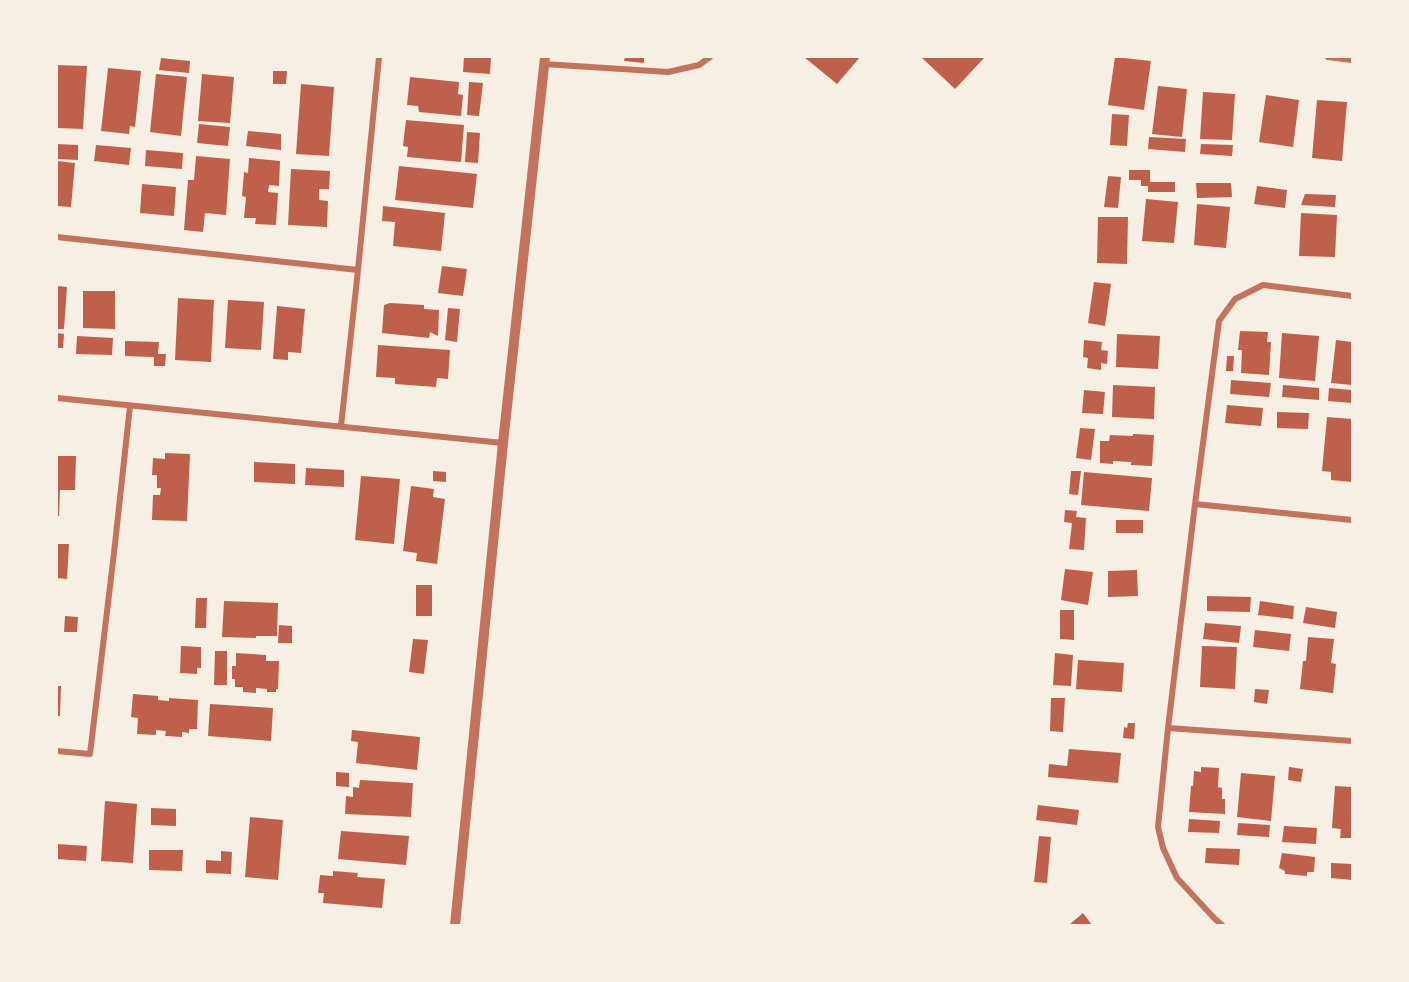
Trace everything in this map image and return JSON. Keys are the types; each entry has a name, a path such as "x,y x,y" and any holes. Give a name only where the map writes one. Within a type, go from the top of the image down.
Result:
{"street":[{"path":"341,426 379,57"},
{"path":"455,925 544,61 668,72 699,65 710,57"},
{"path":"1328,57 1352,60"},
{"path":"57,237 358,270"},
{"path":"1222,925 1177,878 1163,848 1158,827 1195,504 1219,321 1235,299 1263,285 1352,296"},
{"path":"57,398 503,443"},
{"path":"57,751 90,754 130,406"},
{"path":"1195,504 1352,520"},
{"path":"1168,728 1352,741"}],"building":[{"path":"464,57 491,57 490,74 463,72"},
{"path":"625,57 644,57 644,63 624,61"},
{"path":"804,57 860,57 837,84"},
{"path":"921,57 985,57 955,89"},
{"path":"1115,57 1151,61 1144,110 1108,105"},
{"path":"161,58 190,61 189,73 159,70"},
{"path":"57,65 87,66 83,129 57,128"},
{"path":"108,68 141,71 135,127 130,126 129,134 101,131"},
{"path":"273,71 287,71 286,84 273,84"},
{"path":"156,74 187,77 181,136 150,132"},
{"path":"202,74 234,77 230,123 198,121"},
{"path":"410,77 459,82 458,94 463,95 461,116 419,112 418,106 407,105"},
{"path":"469,82 483,83 479,116 467,115"},
{"path":"301,84 334,87 329,156 296,154"},
{"path":"1158,86 1187,89 1182,137 1152,134"},
{"path":"1203,92 1235,94 1232,140 1200,139"},
{"path":"1266,95 1299,100 1293,147 1259,142"},
{"path":"1317,100 1347,102 1342,161 1312,158"},
{"path":"1112,114 1129,115 1127,146 1110,145"},
{"path":"406,120 464,125 461,162 407,157 408,147 403,146"},
{"path":"199,124 230,127 228,146 197,143"},
{"path":"248,131 281,134 281,150 246,146"},
{"path":"467,132 480,133 478,163 465,162"},
{"path":"1149,137 1186,139 1185,152 1148,149"},
{"path":"57,144 78,145 78,160 57,159"},
{"path":"1201,144 1233,145 1232,156 1200,154"},
{"path":"96,145 131,148 129,165 94,161"},
{"path":"146,150 183,153 182,169 145,166"},
{"path":"196,156 230,159 226,215 205,213 203,232 184,230 188,180 194,180"},
{"path":"249,158 280,161 279,186 269,185 268,192 278,193 276,225 255,224 256,218 244,218 246,197 242,196 244,172 248,173"},
{"path":"57,161 75,163 71,207 57,206"},
{"path":"399,166 477,174 473,208 395,200"},
{"path":"291,169 330,171 329,189 319,189 319,200 328,201 327,227 288,225"},
{"path":"1129,170 1150,170 1150,182 1175,182 1175,192 1148,192 1148,186 1141,186 1141,180 1129,180"},
{"path":"1108,176 1121,177 1118,208 1104,207"},
{"path":"1196,183 1231,183 1232,197 1197,198"},
{"path":"142,184 176,187 174,216 140,213"},
{"path":"1257,186 1287,190 1285,208 1254,204"},
{"path":"1305,194 1336,195 1335,207 1301,205"},
{"path":"1146,199 1178,202 1174,243 1142,241"},
{"path":"1197,204 1230,207 1226,248 1194,245"},
{"path":"383,206 445,213 441,251 393,246 395,222 382,221"},
{"path":"1301,213 1337,215 1335,257 1299,256"},
{"path":"1098,217 1128,217 1127,264 1097,263"},
{"path":"442,266 467,269 463,296 438,293"},
{"path":"1094,282 1111,284 1105,326 1088,323"},
{"path":"57,286 67,287 64,329 57,329"},
{"path":"83,291 115,291 115,329 83,328"},
{"path":"178,298 214,300 211,362 175,360"},
{"path":"228,300 264,302 261,350 225,348"},
{"path":"390,303 424,305 424,309 439,310 438,336 430,332 429,338 382,333 384,305"},
{"path":"277,306 305,309 301,353 288,352 288,360 273,359"},
{"path":"448,308 460,309 457,342 445,340"},
{"path":"1240,331 1268,332 1267,342 1271,342 1269,375 1241,373 1242,350 1238,350"},
{"path":"57,333 64,334 63,348 57,348"},
{"path":"1282,333 1319,336 1315,381 1279,378"},
{"path":"1117,334 1160,336 1158,369 1116,367"},
{"path":"77,336 113,338 112,355 76,354"},
{"path":"1084,340 1102,342 1101,350 1108,351 1107,364 1101,363 1101,370 1087,368 1088,358 1083,357"},
{"path":"1336,340 1352,342 1352,385 1331,383"},
{"path":"125,341 159,342 158,354 166,354 165,366 154,366 154,357 125,356"},
{"path":"378,345 450,350 448,379 437,378 436,387 395,384 395,378 376,377"},
{"path":"1227,356 1234,356 1233,371 1226,371"},
{"path":"1231,380 1271,383 1269,397 1230,394"},
{"path":"1113,385 1155,387 1154,419 1112,417"},
{"path":"1283,385 1319,388 1319,400 1282,397"},
{"path":"1329,388 1352,390 1352,403 1328,401"},
{"path":"1084,390 1105,392 1103,414 1082,413"},
{"path":"1227,405 1263,408 1261,426 1225,423"},
{"path":"1277,412 1309,413 1308,429 1277,428"},
{"path":"1327,417 1352,419 1352,482 1331,480 1331,472 1322,471"},
{"path":"1080,428 1095,429 1091,460 1076,458"},
{"path":"1133,434 1154,435 1152,466 1131,465 1131,462 1100,463 1100,441 1109,441 1110,435 1133,436"},
{"path":"165,453 190,454 187,521 152,520 153,495 160,495 161,488 157,488 157,475 152,475 153,458 165,459"},
{"path":"57,456 76,456 75,490 60,490 59,516 57,516"},
{"path":"254,462 295,464 295,484 254,482"},
{"path":"306,468 344,470 344,487 305,485"},
{"path":"433,471 446,472 446,482 433,481"},
{"path":"1071,471 1081,471 1078,495 1069,494"},
{"path":"1084,472 1152,478 1149,511 1081,505"},
{"path":"361,476 400,479 394,544 355,540"},
{"path":"411,486 434,489 433,497 445,499 437,564 416,561 417,553 403,551"},
{"path":"1065,510 1077,511 1076,517 1086,518 1084,550 1069,549 1072,523 1064,522"},
{"path":"1116,520 1143,520 1143,533 1116,533"},
{"path":"57,544 69,544 67,579 57,578"},
{"path":"1065,569 1093,572 1088,605 1061,600"},
{"path":"1137,570 1138,596 1108,597 1108,571"},
{"path":"416,585 432,585 432,616 416,616"},
{"path":"1207,596 1251,597 1250,612 1207,611"},
{"path":"196,598 207,598 206,628 195,628"},
{"path":"224,601 278,603 277,636 222,637"},
{"path":"1260,601 1294,606 1293,619 1258,615"},
{"path":"1306,607 1337,612 1335,628 1303,623"},
{"path":"1060,610 1074,610 1074,640 1060,639"},
{"path":"65,616 78,617 77,632 64,632"},
{"path":"1205,623 1241,626 1239,643 1203,639"},
{"path":"279,625 292,626 292,643 278,643"},
{"path":"1255,630 1291,634 1289,651 1253,647"},
{"path":"1308,637 1334,639 1331,663 1336,664 1333,693 1300,689"},
{"path":"413,639 428,640 424,674 409,672"},
{"path":"181,646 201,647 201,668 197,668 197,674 180,673"},
{"path":"1202,646 1237,647 1235,689 1200,687"},
{"path":"215,651 227,651 227,685 214,685"},
{"path":"236,653 266,655 266,661 279,661 276,692 256,688 256,693 243,692 243,687 235,687 235,679 232,679 232,666 236,666"},
{"path":"1055,653 1073,655 1071,686 1053,685"},
{"path":"1078,660 1124,663 1122,692 1076,689"},
{"path":"57,686 61,686 60,716 57,716"},
{"path":"1255,689 1269,690 1267,704 1254,702"},
{"path":"133,694 158,696 158,700 169,701 169,698 198,700 197,729 189,729 189,733 182,732 182,737 165,736 166,731 156,730 156,735 137,734 138,718 131,717"},
{"path":"1051,698 1065,698 1063,732 1050,731"},
{"path":"210,704 273,708 271,741 208,736"},
{"path":"1128,723 1135,723 1134,739 1123,738 1124,727 1127,728"},
{"path":"352,730 420,737 417,770 356,763 358,742 351,741"},
{"path":"1069,749 1121,753 1118,783 1048,777 1049,764 1067,766"},
{"path":"1201,767 1219,768 1218,787 1222,788 1222,799 1225,799 1225,814 1189,812 1194,771 1201,772"},
{"path":"1289,767 1303,769 1301,782 1288,780"},
{"path":"336,772 349,773 349,787 336,786"},
{"path":"1241,773 1275,776 1271,821 1237,817"},
{"path":"360,780 413,783 411,817 345,814 346,796 353,797 353,787 359,788"},
{"path":"1335,786 1352,787 1352,838 1340,838 1341,829 1332,828"},
{"path":"105,801 137,804 133,863 101,861"},
{"path":"1038,805 1079,810 1077,825 1036,820"},
{"path":"151,808 176,809 176,826 151,825"},
{"path":"250,817 283,820 278,880 245,877"},
{"path":"1189,819 1220,821 1219,833 1188,832"},
{"path":"1238,823 1270,825 1269,837 1237,835"},
{"path":"1284,826 1317,828 1316,844 1282,842"},
{"path":"341,831 409,836 406,865 338,859"},
{"path":"1039,836 1051,837 1047,883 1034,882"},
{"path":"57,844 87,846 86,861 57,859"},
{"path":"1206,848 1240,849 1239,865 1205,863"},
{"path":"149,850 183,850 182,871 149,870"},
{"path":"221,851 232,852 231,874 206,873 206,860 221,861"},
{"path":"1282,853 1315,857 1314,872 1307,872 1307,876 1285,874 1285,871 1279,868"},
{"path":"1331,863 1352,864 1352,880 1331,878"},
{"path":"333,871 358,873 357,877 385,879 382,908 323,903 324,893 318,893 320,875 333,876"},
{"path":"1083,913 1092,925 1069,925"}]}
